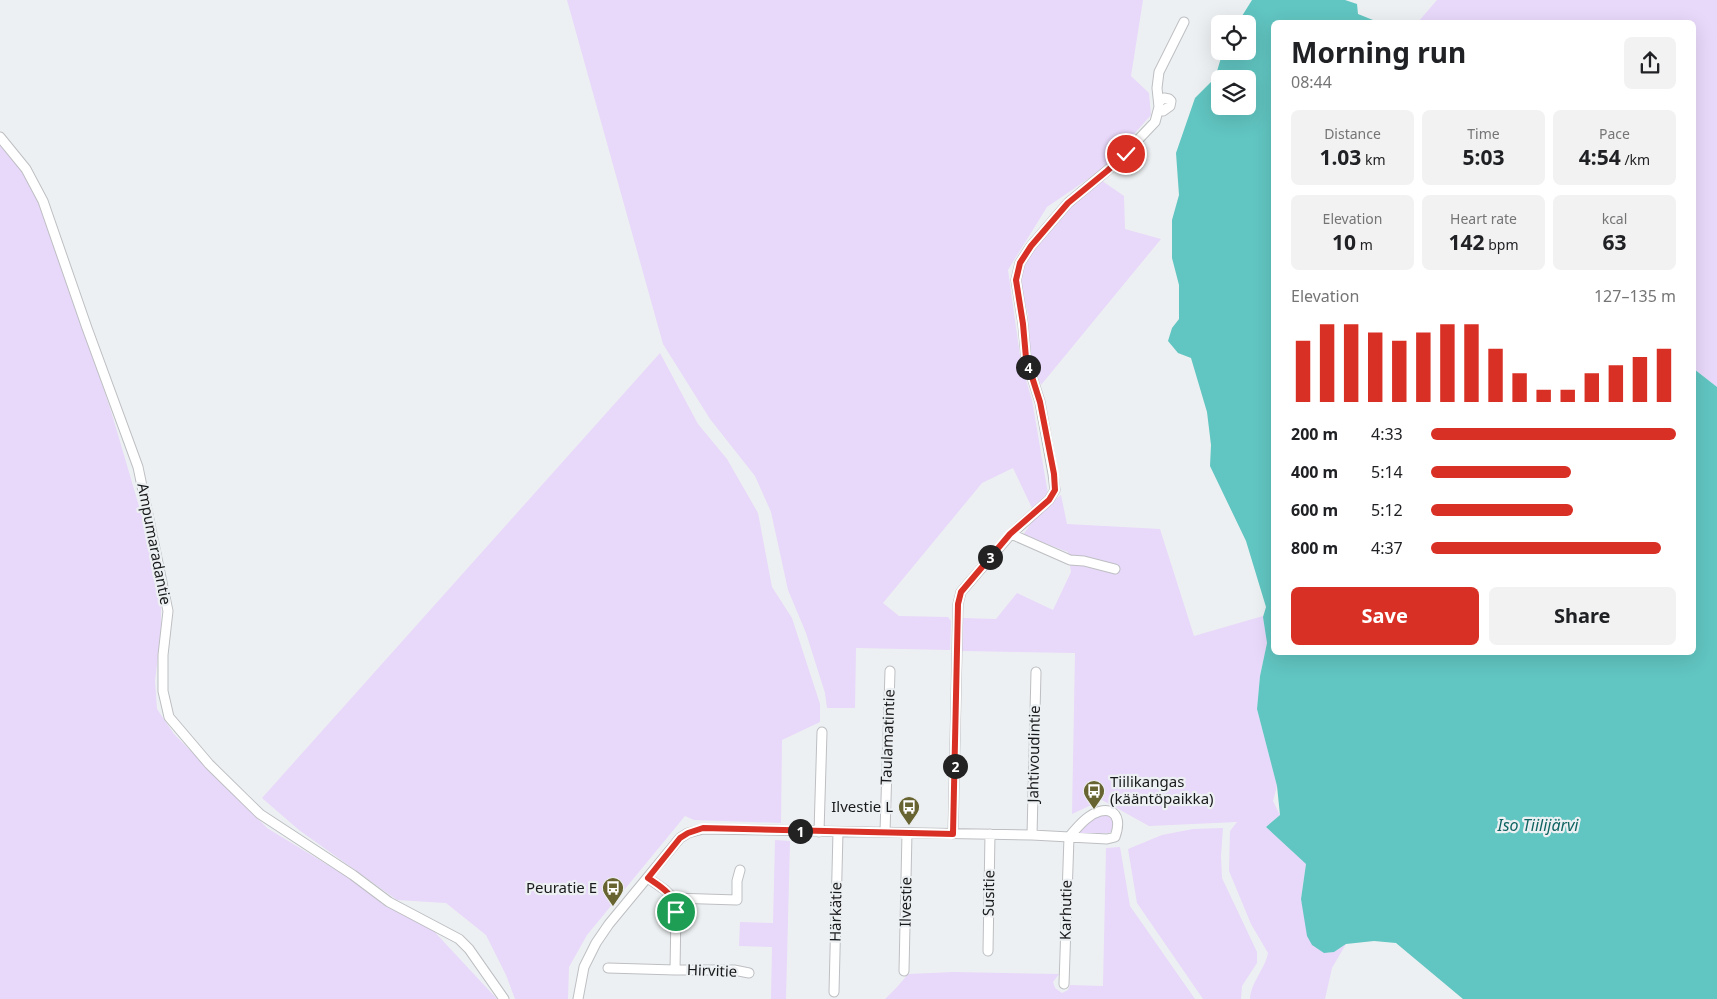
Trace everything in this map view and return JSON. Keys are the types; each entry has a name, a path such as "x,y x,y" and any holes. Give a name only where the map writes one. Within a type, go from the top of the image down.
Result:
{"street":[{"path":"953,834 958,604 961,592 1010,534 1049,500 1055,490 1054,474 1040,402 1026,358 1016,280 1020,263 1031,246 1068,203 1107,171 1155,122 1159,107 1158,72 1184,22"},
{"name":"Ampumaradantie","path":"0,137 26,169 43,201 86,328 138,468 168,612 163,654 162,691 169,717 210,764 260,814 389,902 459,939 469,949 504,999"},
{"path":"1010,534 1070,560 1084,560 1115,570"},
{"name":"Taulamatintie","path":"885,832 890,671"},
{"name":"Jahtivoudintie","path":"1032,835 1036,672"},
{"path":"819,832 822,732"},
{"path":"578,999 584,967 596,943 609,924 680,838 703,828 1069,836 1107,839 1115,837 1119,827 1119,820 1115,814 1109,811 1100,812 1087,818 1069,836"},
{"name":"Härkätie","path":"834,992 838,832"},
{"name":"Ilvestie","path":"904,971 907,833"},
{"name":"Susitie","path":"988,951 990,834"},
{"name":"Karhutie","path":"1064,984 1069,836"},
{"path":"648,878 673,898 737,900 737,881 740,870"},
{"name":"Hirvitie","path":"673,898 676,912 675,970"},
{"name":"Hirvitie","path":"608,968 734,970 749,973"}],"shaded area":[{"path":"567,0 1143,0 1131,76 1149,93 1151,115 1104,168 1047,207 1008,270 1021,363 1032,400 1048,494 1032,508 1013,468 982,483 883,603 899,616 948,617 951,621 950,650 856,648 855,708 827,708 825,693 806,633 788,590 771,512 755,476 710,419 663,344"},
{"path":"1437,0 1717,0 1717,387 1696,371 1696,20 1420,20"},
{"path":"0,142 22,170 45,215 111,411 146,530 161,595 161,633 155,681 157,709 174,734 267,828 354,881 385,906 431,928 497,999 0,999"},
{"path":"1101,180 1124,196 1125,229 1161,239 1041,385 1031,360 1028,314 1020,284 1021,267 1070,205"},
{"path":"660,353 698,424 727,459 758,513 772,587 792,618 820,704 820,722 782,740 781,823 694,820 685,816 587,935 569,967 568,999 515,999 506,975 486,935 446,903 397,900 299,830 262,798"},
{"path":"1061,495 1067,524 1160,529 1194,636 1263,616 1267,643 1260,676 1257,709 1277,786 1273,801 1280,815 1266,827 1306,864 1301,899 1312,945 1322,951 1333,952 1346,944 1332,968 1325,999 1250,999 1253,987 1268,953 1251,924 1229,871 1230,831 1237,822 1149,826 1102,800 1072,814 1075,653 962,651 963,618 996,619 1017,593 1053,610 1071,572 1068,552 1023,535 1038,513"},
{"path":"1105,814 1113,817 1115,830 1109,833 1076,834 1094,816"},
{"path":"1223,828 1222,878 1257,952 1257,963 1242,986 1241,999 1203,999 1137,903 1128,849 1162,835 1193,829"},
{"path":"775,840 790,841 786,999 771,999 772,947 739,946 740,922 773,923"},
{"path":"1120,847 1130,906 1195,999 885,999 908,974 954,972 1059,974 1053,982 1055,988 1062,993 1068,990 1070,985 1103,986 1106,848"}],"water":[{"name":"Iso Tiilijärvi","path":"1252,0 1345,0 1357,4 1358,14 1373,20 1271,20 1271,655 1696,655 1696,371 1717,387 1717,999 1463,999 1396,943 1374,941 1346,944 1334,952 1324,953 1312,945 1307,936 1301,899 1306,864 1266,827 1280,815 1277,786 1257,709 1260,676 1267,643 1263,617 1266,607 1246,541 1210,466 1211,445 1207,412 1191,358 1178,353 1168,341 1172,328 1179,319 1179,285 1172,258 1172,220 1179,195 1176,153 1195,98 1211,82 1211,115 1256,115 1256,70 1217,70 1220,60 1256,60 1256,15 1243,15"}],"place":[{"name":"Tiilikangas (kääntöpaikka)","path":"1094,810"},
{"name":"Ilvestie L","path":"909,826"},
{"name":"Peuratie E","path":"613,907"}],"route":[{"path":"676,912 673,898 648,878 680,838 703,828 953,834 958,604 961,592 1010,534 1049,500 1055,490 1054,474 1040,402 1026,358 1017,290 1017,271 1022,257 1068,203 1126,154"}]}
